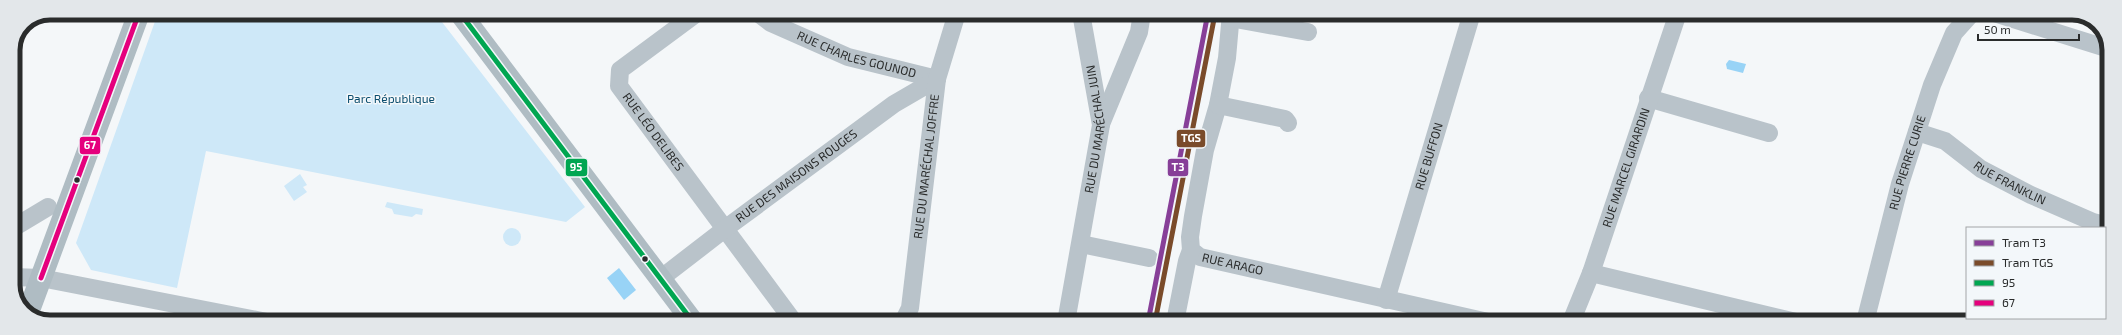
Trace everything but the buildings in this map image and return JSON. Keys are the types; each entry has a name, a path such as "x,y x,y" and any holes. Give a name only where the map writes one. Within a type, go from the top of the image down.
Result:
{"main road":[{"path":"30,308 136,20"},
{"path":"465,20 688,315"},
{"path":"33,310 41,278"}],"street":[{"name":"RUE LÉO DELIBES","path":"688,20 620,70 619,86 726,228"},
{"name":"RUE CHARLES GOUNOD","path":"768,20 848,57 937,79"},
{"name":"RUE DU MARÉCHAL JOFFRE","path":"906,315 910,308 937,79 956,20"},
{"name":"RUE DU MARÉCHAL JUIN","path":"1067,315 1101,125 1082,20"},
{"path":"1101,125 1139,32 1141,20"},
{"name":"RUE ARAGO","path":"1231,20 1227,58 1218,104 1205,150 1193,216 1190,237 1191,250 1200,257 1456,315"},
{"path":"1250,20 1308,32"},
{"name":"RUE BUFFON","path":"1386,300 1470,20"},
{"name":"RUE MARCEL GIRARDIN","path":"1575,315 1591,273 1648,98 1676,20"},
{"name":"RUE PIERRE CURIE","path":"1867,315 1900,184 1932,85 1954,33 1966,20"},
{"path":"2016,20 2102,47"},
{"name":"RUE DES MAISONS ROUGES","path":"660,279 726,228 894,104 937,79"},
{"path":"1648,98 1768,134"},
{"path":"1218,104 1285,119 1288,123"},
{"name":"RUE FRANKLIN","path":"1917,132 1945,141 1982,169 2031,195 2093,222 2102,224"},
{"path":"20,224 48,207"},
{"path":"726,228 789,315"},
{"path":"1081,244 1149,258"},
{"path":"1176,315 1187,261 1191,250"},
{"path":"1591,273 1767,315"},
{"path":"20,277 41,278 231,315"}],"green space":[{"name":"Parc République","path":"156,20 440,20 585,207 566,222 206,151 177,288 91,270 76,243"},
{"path":"300,174 307,185 303,187 307,192 294,201 284,186"},
{"path":"387,202 423,209 422,215 416,214 412,217 394,214 392,209 385,207"},
{"path":"512,228 518,231 521,237 518,243 512,246 506,243 503,237 506,231"}],"water":[{"path":"1729,60 1746,64 1743,73 1727,69 1726,64"},
{"path":"619,268 636,290 624,300 607,278"}],"tram line":[{"name":"T3","path":"1149,315 1207,20"},
{"name":"TGS","path":"1156,315 1214,20"}],"transit line":[{"name":"67","path":"41,278 136,20"},
{"name":"95","path":"465,20 688,315"}]}
